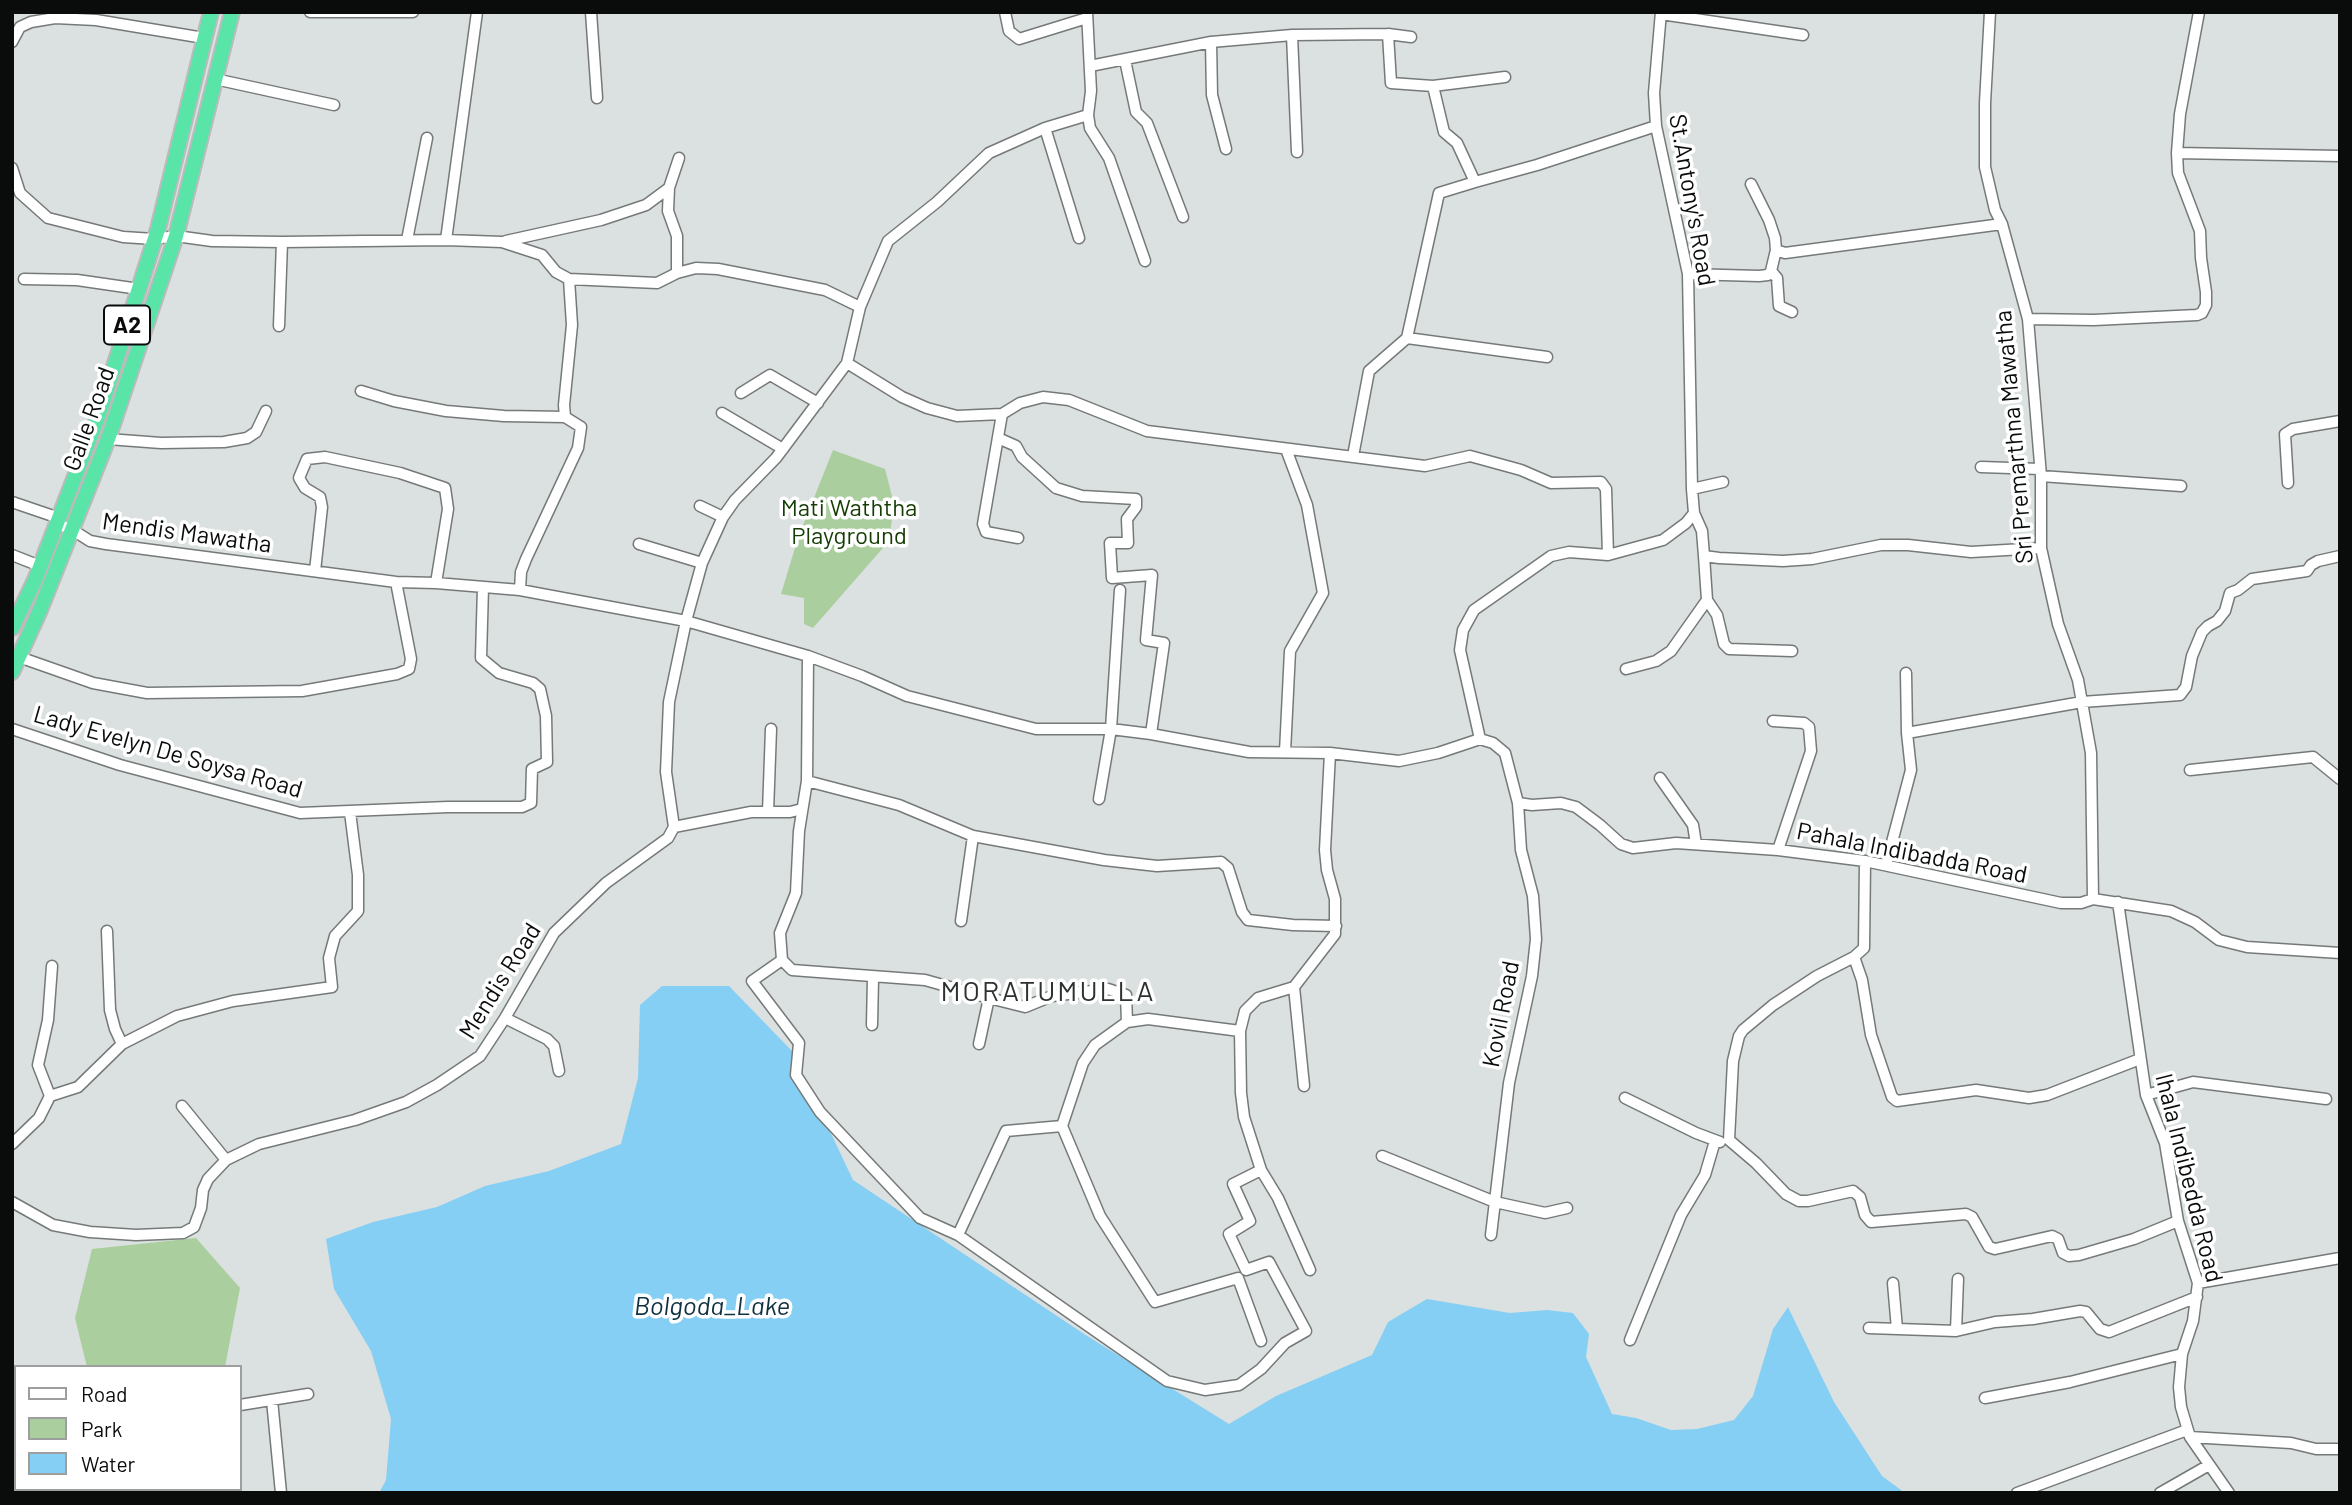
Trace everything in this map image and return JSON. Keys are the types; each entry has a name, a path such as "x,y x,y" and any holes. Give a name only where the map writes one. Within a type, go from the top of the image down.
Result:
{"highway":[{"name":"Galle Road","path":"12,628 40,566 98,417 155,239 211,12"},
{"name":"Galle Road","path":"12,672 40,610 108,439 176,236 232,12"}],"street":[{"path":"310,12 413,12"},
{"path":"446,240 477,12"},
{"path":"591,12 597,98"},
{"path":"1005,12 1009,31 1018,39 1087,15 1090,128 1109,158 1145,261"},
{"name":"Sri Premarthna Mawatha","path":"1990,12 1985,167 2028,319 2041,473 2042,548 2058,624 2078,680 2091,753 2093,899"},
{"path":"2028,319 2094,320 2202,313 2206,305 2206,292 2200,231 2178,173 2177,153 2180,114 2199,12"},
{"path":"1661,13 1803,35"},
{"name":"St.Antony's Road","path":"1661,13 1654,93 1656,126 1688,274 1692,488"},
{"path":"12,42 20,27 32,22 55,19 96,20 204,38"},
{"path":"1090,66 1211,41 1292,35 1388,34 1411,37"},
{"path":"1388,34 1391,83 1433,86 1505,78"},
{"path":"1292,35 1297,152"},
{"path":"1211,41 1212,95 1226,149"},
{"path":"1125,60 1136,112 1147,123 1183,217"},
{"path":"215,79 334,105"},
{"path":"1433,86 1444,132 1457,142 1475,182"},
{"path":"802,810 751,812 674,827 666,772 669,702 686,621 702,563 723,517 783,449 847,363 860,307 888,241 937,202 989,153 1045,128 1088,115"},
{"path":"1353,456 1369,371 1408,338 1439,193 1656,126"},
{"path":"1045,128 1079,238"},
{"path":"407,240 427,138"},
{"path":"2177,153 2340,156"},
{"path":"677,272 677,236 668,211 669,188 679,158"},
{"path":"12,168 20,192 48,219 123,237 155,239 176,236 212,241 502,242 601,220 646,205 669,188"},
{"path":"1688,274 1759,276 1768,275 1771,271 1776,250 1769,220 1751,184"},
{"path":"1776,250 1785,253 2002,224"},
{"path":"279,326 282,242"},
{"path":"502,242 542,255 556,272 569,279 657,284 677,272 696,268 718,269 825,290 860,307"},
{"path":"1771,271 1777,278 1779,306 1792,312"},
{"path":"24,279 77,280 139,289"},
{"path":"565,417 572,325 569,279"},
{"path":"1408,338 1547,357"},
{"path":"847,363 902,397 927,408 957,415 1002,414 1020,403 1043,397 1069,400 1147,431 1424,466 1470,456 1509,466 1551,483 1601,482 1606,489 1608,555"},
{"path":"741,393 770,375 818,403"},
{"path":"361,391 394,401 446,411 565,417 581,427 578,448 521,572 520,590"},
{"path":"108,439 161,443 224,442 247,438 256,432 265,411"},
{"path":"722,413 783,449"},
{"path":"1002,414 983,524 986,532 1018,538"},
{"path":"2288,483 2286,434 2293,429 2340,421"},
{"path":"998,438 1016,446 1022,457 1056,488 1082,496 1136,499 1136,507 1127,519 1128,543 1110,543 1112,578 1152,575 1146,640 1164,643 1151,734"},
{"path":"1285,752 1290,651 1323,593 1307,505 1286,449"},
{"path":"315,571 322,507 320,497 305,488 299,478 307,459 325,457 400,473 444,488 448,509 436,583"},
{"path":"1982,467 2181,486"},
{"path":"1723,482 1692,488 1693,513 1702,531 1707,600 1717,615 1724,644 1729,649 1792,651"},
{"name":"Mendis Mawatha","path":"12,502 58,521 90,541 106,544 396,582 520,590 686,621 808,656 907,696 1036,729 1111,729 1249,752 1330,753 1399,761 1438,753 1480,739"},
{"path":"700,506 723,517"},
{"path":"1518,803 1505,753 1493,743 1480,739 1460,650 1462,631 1474,610 1551,556 1569,552 1608,555 1663,540 1686,523 1693,513"},
{"path":"639,544 702,563"},
{"path":"1704,556 1783,561 1812,559 1881,545 1971,552 2042,548"},
{"path":"12,555 40,566"},
{"path":"1907,733 2082,702 2180,695 2186,687 2192,656 2202,632 2217,621 2224,611 2230,593 2252,579 2307,572 2311,565 2318,561 2340,556"},
{"path":"19,657 93,683 147,693 302,691 397,674 409,669 411,659 396,582"},
{"name":"Lady Evelyn De Soysa Road","path":"12,729 120,765 300,813 522,807 531,803 532,769 547,762 546,716 540,689 533,683 499,673 481,658 483,587"},
{"path":"1099,799 1111,729 1120,590"},
{"path":"1626,669 1656,661 1671,651 1707,600"},
{"path":"808,656 807,781 802,810 796,893 780,933 782,960 792,970 925,980 1026,1007 1052,996 1108,989 1126,995 1127,1022"},
{"path":"1886,865 1911,770 1906,673"},
{"path":"1773,721 1804,723 1809,727 1811,751 1778,850"},
{"path":"768,812 771,729"},
{"path":"1310,1270 1278,1198 1261,1170 1244,1116 1240,1031 1245,1011 1258,998 1294,987 1335,934 1335,899 1325,850 1330,753"},
{"path":"2190,770 2313,757 2340,779"},
{"path":"1660,778 1693,825 1696,844"},
{"path":"807,781 899,805 973,836 1104,860 1157,866 1221,862 1228,868 1241,912 1248,920 1336,926"},
{"name":"Pahala Indibadda Road","path":"1518,803 1561,803 1576,807 1621,844 1633,848 1676,843 1696,844 1778,850 1865,861 2061,903 2081,903 2093,899 2171,911 2195,922 2219,940 2247,947 2340,953"},
{"name":"Kovil Road","path":"1491,1235 1508,1083 1532,976 1536,939 1533,896 1521,850 1518,803"},
{"path":"12,1144 39,1118 50,1096 78,1087 122,1044 177,1016 233,1001 332,987 329,958 335,936 358,911 358,875 350,812"},
{"name":"Mendis Road","path":"12,1202 53,1225 90,1232 136,1236 183,1233 194,1227 208,1179 226,1160 259,1144 355,1120 406,1102 438,1085 480,1056 554,933 607,883 668,838 674,827"},
{"path":"961,920 973,836"},
{"path":"1729,1140 1733,1060 1738,1036 1773,1005 1817,976 1854,957 1864,948 1865,861"},
{"name":"Ihala Indibedda Road","path":"2118,902 2146,1095 2165,1143 2178,1221 2198,1283 2193,1321 2182,1354 2179,1387 2189,1434 2229,1493"},
{"path":"107,931 110,1010 122,1044"},
{"path":"1854,957 1862,980 1871,1035 1892,1097 1897,1101 1976,1090 2029,1098 2047,1095 2140,1059"},
{"path":"782,960 751,981 799,1043 796,1075 820,1112 920,1218 958,1235 1167,1381 1205,1390 1239,1385 1261,1368 1285,1343 1306,1331 1269,1262 1246,1270 1229,1234 1250,1222 1233,1184 1261,1170"},
{"path":"50,1096 38,1065 48,1020 52,966"},
{"path":"872,1025 873,978"},
{"path":"1294,987 1304,1086"},
{"path":"979,1044 989,998"},
{"path":"505,1018 547,1039 554,1046 559,1071"},
{"path":"1240,1031 1149,1019 1127,1022 1095,1045 1083,1063 1062,1126 1100,1216 1156,1302 1238,1278 1261,1341"},
{"path":"2146,1095 2193,1082 2326,1099"},
{"path":"1626,1098 1715,1141 1726,1143 1729,1140"},
{"path":"182,1106 226,1160"},
{"path":"958,1235 1006,1131 1062,1126"},
{"path":"1729,1140 1786,1194 1799,1201 1853,1191 1860,1197 1865,1215 1871,1222 1966,1214 1972,1217 1989,1247 1995,1250 2052,1236 2058,1239 2063,1253 2069,1256 2079,1255 2134,1239 2178,1221"},
{"path":"1630,1340 1681,1215 1705,1175 1715,1141"},
{"path":"1382,1156 1495,1202 1545,1213 1567,1208"},
{"path":"2198,1283 2340,1258"},
{"path":"1956,1331 1958,1279"},
{"path":"1893,1283 1897,1329"},
{"path":"1868,1328 1956,1331 1995,1322 2080,1311 2086,1312 2100,1329 2109,1332 2197,1297"},
{"path":"1984,1398 2070,1382 2182,1354"},
{"path":"242,1405 308,1394"},
{"path":"272,1400 281,1493"},
{"path":"2017,1493 2189,1434 2291,1443 2316,1449 2340,1449"},
{"path":"2160,1493 2208,1465"}],"green space":[{"name":"Mati Waththa Playground","path":"833,450 885,469 894,504 889,541 813,628 804,624 804,598 781,594 798,538"},
{"path":"196,1238 240,1288 225,1365 87,1365 75,1318 92,1249"}],"water":[{"name":"Bolgoda_Lake","path":"662,986 729,986 792,1051 853,1180 1084,1334 1229,1424 1276,1396 1372,1355 1388,1322 1427,1299 1510,1313 1547,1310 1573,1313 1589,1334 1586,1357 1612,1414 1636,1418 1671,1430 1697,1429 1734,1420 1753,1396 1773,1329 1788,1307 1834,1402 1882,1476 1905,1493 379,1493 386,1480 391,1419 371,1351 334,1289 326,1239 373,1222 437,1207 485,1186 549,1171 621,1144 638,1078 640,1005"}],"district":[{"name":"MORATUMULLA","path":"1048,992"}]}
